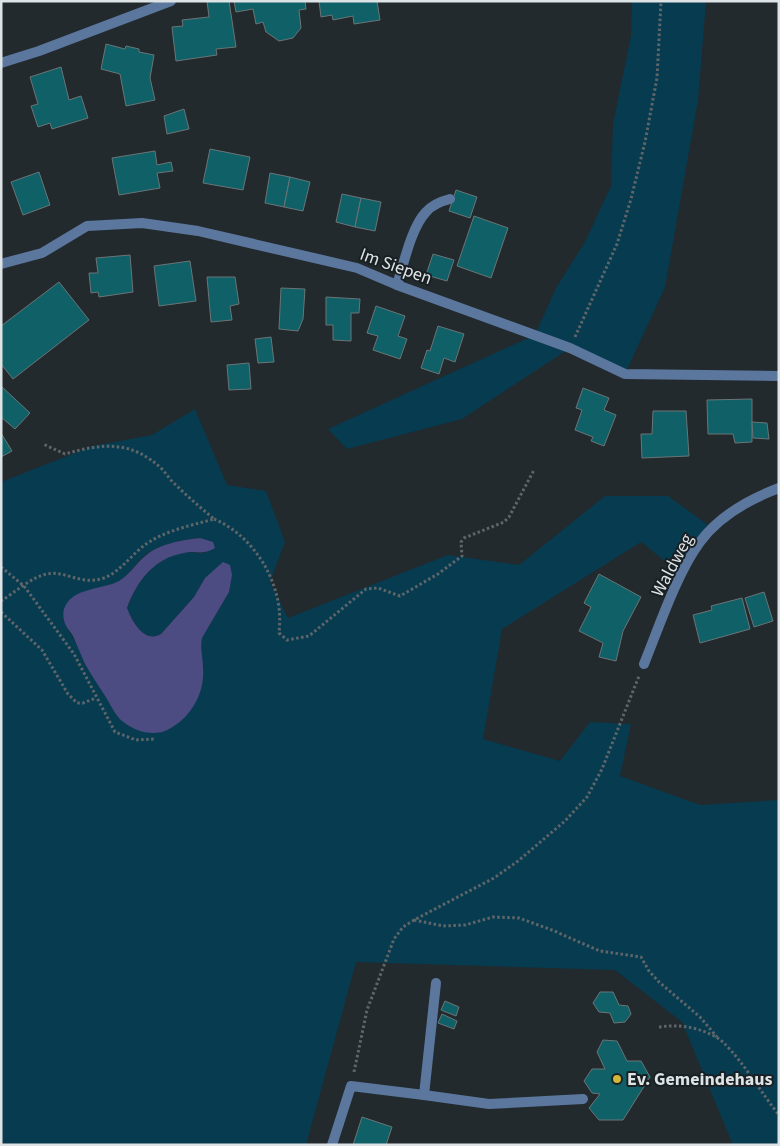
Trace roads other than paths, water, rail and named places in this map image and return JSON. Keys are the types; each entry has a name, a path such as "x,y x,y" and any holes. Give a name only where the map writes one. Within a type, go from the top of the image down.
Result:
{"street":[{"path":"1,63 39,51 171,1"},
{"path":"398,284 417,226 427,211 441,202 450,199"},
{"name":"Im Siepen","path":"1,264 42,253 87,226 142,223 198,231 357,268 570,348 625,374 779,376"},
{"name":"Waldweg","path":"644,664 682,574 700,542 723,519 757,496 779,488"},
{"path":"424,1095 436,983"},
{"path":"332,1145 351,1086 489,1104 583,1099"}],"place":[{"name":"Ev. Gemeindehaus","path":"617,1079"}]}
